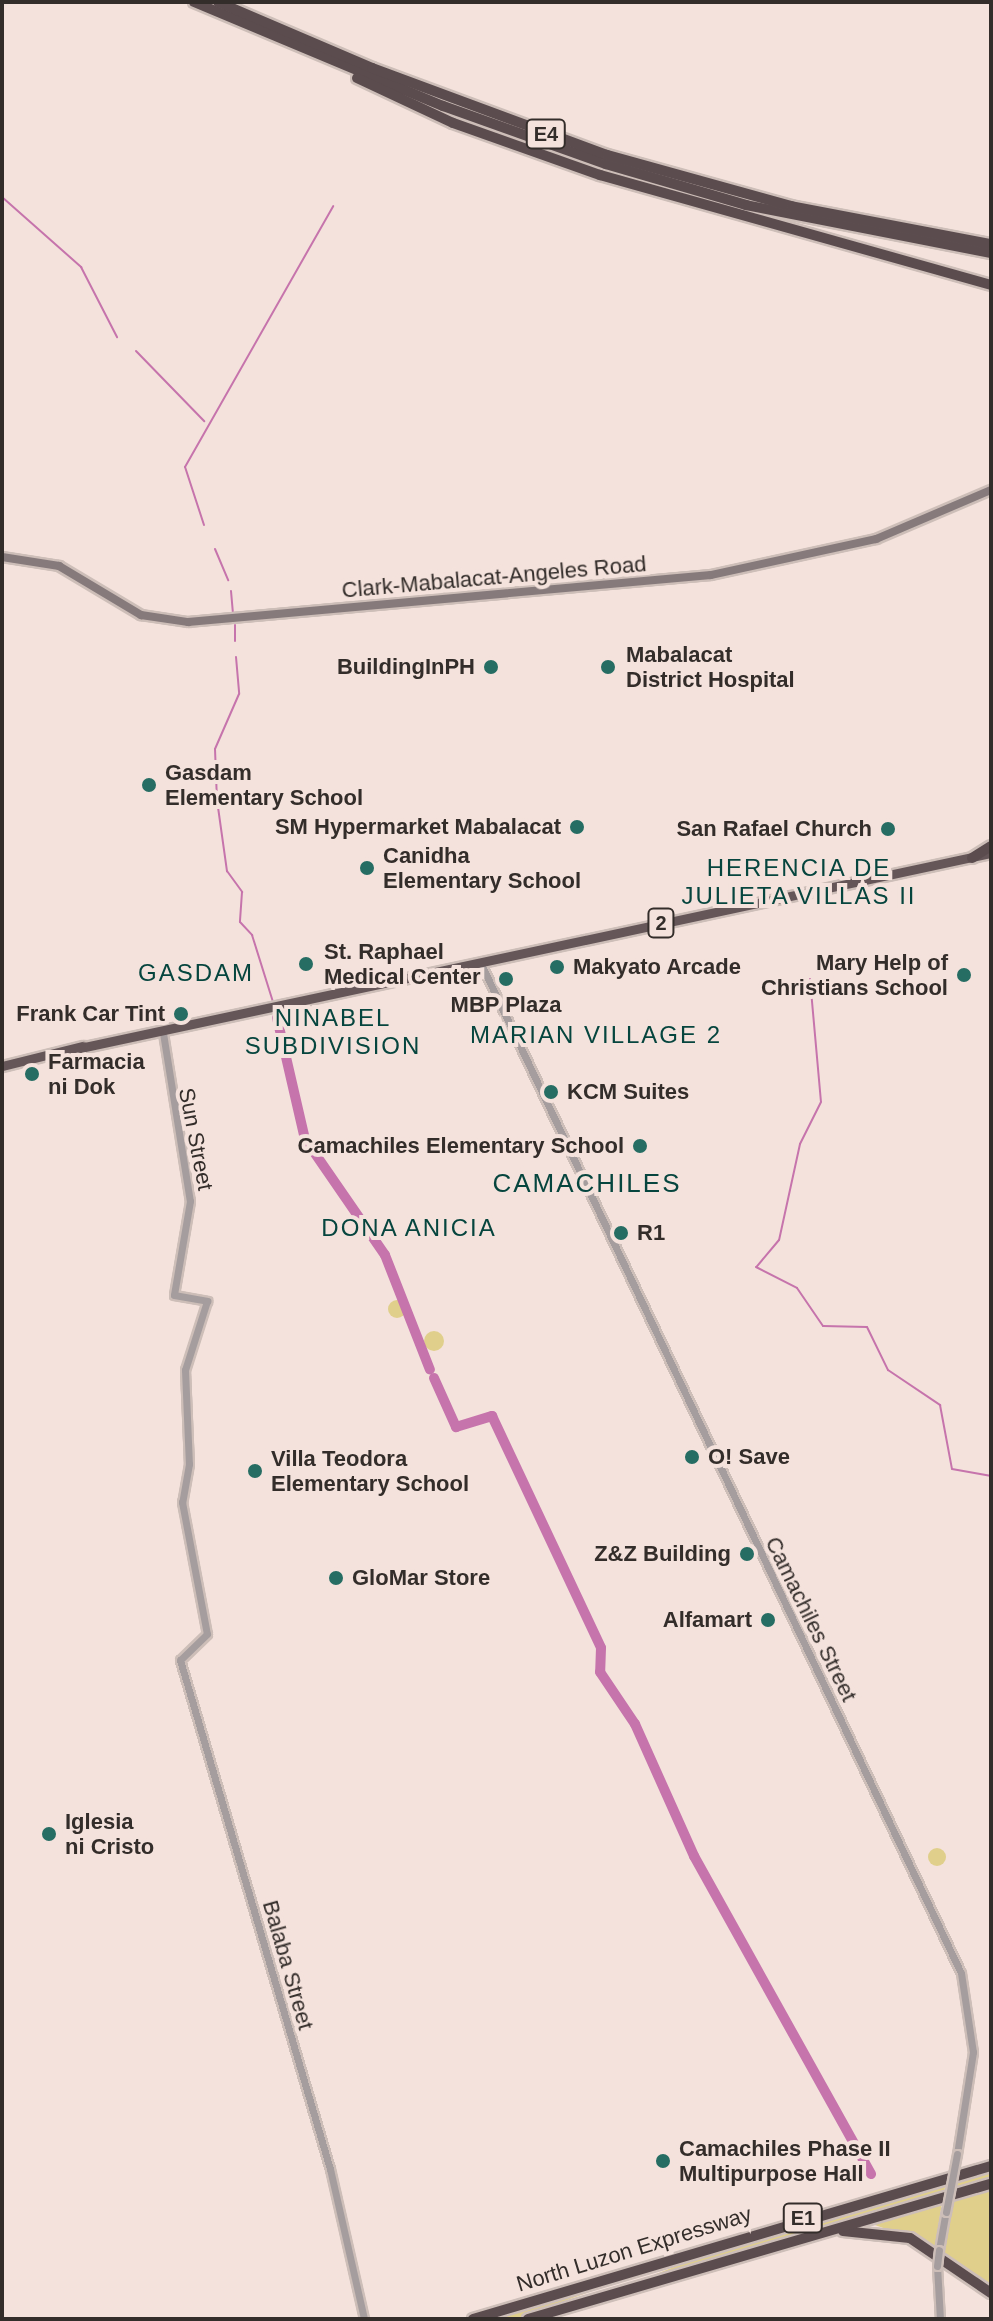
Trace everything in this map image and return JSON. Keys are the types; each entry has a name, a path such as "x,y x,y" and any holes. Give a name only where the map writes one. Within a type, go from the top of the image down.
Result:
{"highway":[{"name":"E4","path":"194,2 329,60 658,180 991,253"},
{"name":"E4","path":"218,2 397,78 607,155 791,206 991,244"},
{"name":"E4","path":"329,60 394,99 586,170 991,285"},
{"path":"972,858 990,852"},
{"name":"2","path":"2,1066 972,858"},
{"name":"2","path":"80,1048 163,1033 188,1025"},
{"name":"E1","path":"942,2179 991,2157"},
{"name":"North Luzon Expressway","path":"473,2319 991,2166"},
{"name":"North Luzon Expressway","path":"528,2319 991,2184"},
{"name":"E1","path":"817,2233 869,2230 910,2238 991,2293"}],"main road":[{"name":"Clark-Mabalacat-Angeles Road","path":"2,557 59,566 157,621 204,621 711,575 876,539 991,490"}],"street":[{"name":"Camachiles Street","path":"481,964 961,1973 973,2052 937,2266 940,2319"},
{"name":"Sun Street","path":"163,1033 191,1207 177,1298 207,1301 185,1370 189,1464 183,1516 207,1634"},
{"name":"Balaba Street","path":"207,1634 182,1653 181,1667 330,2169 364,2319"}],"shaded area":[{"path":"397,1300 406,1309 397,1318 388,1309"},
{"path":"434,1331 441,1334 444,1341 441,1348 434,1351 427,1348 424,1341 427,1334"},
{"path":"937,1848 946,1857 937,1866 928,1857"},
{"path":"991,2170 991,2179 952,2190 954,2181"},
{"path":"946,2182 944,2193 641,2280 720,2249"},
{"path":"991,2190 991,2287 943,2252 951,2202"},
{"path":"942,2203 935,2246 869,2223"},
{"path":"647,2271 515,2319 479,2319"}],"waterway":[{"path":"2,197 81,267 117,337"},
{"path":"204,525 185,467 333,206"},
{"path":"136,351 204,421"},
{"path":"215,549 228,580"},
{"path":"231,591 233,612"},
{"path":"235,625 235,641"},
{"path":"236,657 239,694 215,749 217,800 227,871 242,892 240,922 252,935 273,1002"},
{"path":"810,979 821,1102 800,1144 779,1240 756,1267 797,1288 823,1326 867,1327 888,1370 940,1405 952,1469 991,1476"},
{"path":"277,1018 305,1139 385,1255 430,1370"},
{"path":"434,1378 456,1427 492,1416 601,1648 600,1672 635,1724 694,1856 871,2174"}],"place":[{"name":"BuildingInPH","path":"491,667"},
{"name":"Mabalacat District Hospital","path":"608,667"},
{"name":"Gasdam Elementary School","path":"149,785"},
{"name":"SM Hypermarket Mabalacat","path":"577,827"},
{"name":"San Rafael Church","path":"888,829"},
{"name":"Canidha Elementary School","path":"367,868"},
{"name":"St. Raphael Medical Center","path":"306,964"},
{"name":"Makyato Arcade","path":"557,967"},
{"name":"Mary Help of Christians School","path":"964,975"},
{"name":"MBP Plaza","path":"506,979"},
{"name":"Frank Car Tint","path":"181,1014"},
{"name":"Farmacia ni Dok","path":"32,1074"},
{"name":"KCM Suites","path":"551,1092"},
{"name":"Camachiles Elementary School","path":"640,1146"},
{"name":"R1","path":"621,1233"},
{"name":"O! Save","path":"692,1457"},
{"name":"Villa Teodora Elementary School","path":"255,1471"},
{"name":"Z&Z Building","path":"747,1554"},
{"name":"GloMar Store","path":"336,1578"},
{"name":"Alfamart","path":"768,1620"},
{"name":"Iglesia ni Cristo","path":"49,1834"},
{"name":"Camachiles Phase II Multipurpose Hall","path":"663,2161"}],"district":[{"name":"HERENCIA DE JULIETA VILLAS II","path":"799,882"},
{"name":"GASDAM","path":"196,973"},
{"name":"NINABEL SUBDIVISION","path":"333,1032"},
{"name":"MARIAN VILLAGE 2","path":"596,1035"},
{"name":"CAMACHILES","path":"587,1184"},
{"name":"DONA ANICIA","path":"409,1228"}]}
